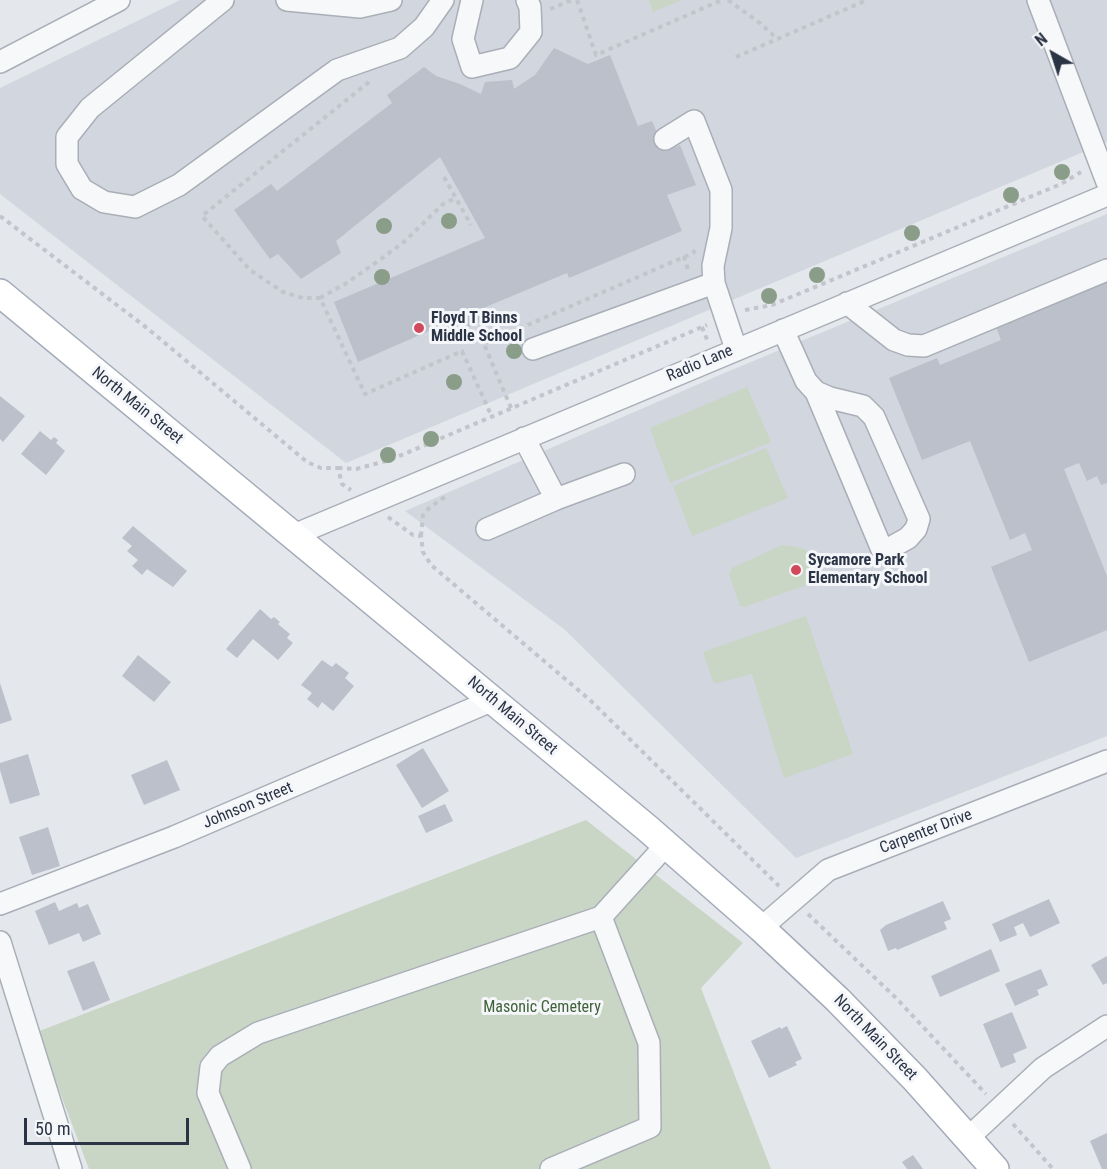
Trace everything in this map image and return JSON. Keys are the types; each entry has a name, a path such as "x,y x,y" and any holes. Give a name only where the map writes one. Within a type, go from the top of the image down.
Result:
{"main road":[{"name":"North Main Street","path":"0,293 493,700 760,927 838,1000 915,1079 995,1169"}],"street":[{"path":"0,62 119,0"},
{"path":"223,0 90,108 67,137 67,164 82,189 104,202 135,207 179,185 337,70 400,48 424,27 443,0"},
{"path":"287,0 360,7 391,0"},
{"path":"472,0 463,39 472,67 510,58 531,32 530,7 527,0"},
{"path":"1038,0 1107,182"},
{"path":"664,139 694,121 721,190 721,228 714,266 714,283 736,349"},
{"name":"Radio Lane","path":"294,535 1107,195"},
{"path":"847,303 894,340 908,345 924,346 1107,270"},
{"path":"533,349 714,283"},
{"path":"783,330 806,381 816,392 883,552 908,538 916,529 919,519 874,417 863,406 816,392"},
{"path":"524,438 556,499"},
{"path":"487,529 556,499 624,474"},
{"name":"Johnson Street","path":"0,904 174,837 493,700"},
{"name":"Carpenter Drive","path":"760,927 828,870 1107,761"},
{"path":"240,1169 208,1093 212,1067 220,1056 258,1033 601,917 666,845"},
{"path":"551,1169 650,1127 649,1043 601,917"},
{"path":"0,942 70,1169"},
{"path":"968,1138 1043,1068 1107,1026"}],"path":[{"path":"577,0 596,55 722,0"},
{"path":"728,0 760,23 776,38"},
{"path":"736,57 867,0"},
{"path":"370,81 202,216 250,270 283,292 303,298 320,298 381,259 405,241 435,211 456,198"},
{"path":"740,311 772,305 1051,189 1080,174 1083,168"},
{"path":"444,177 471,225"},
{"path":"0,216 147,328 307,462 321,468 356,469 390,460 702,327"},
{"path":"511,408 483,344 693,253 696,247"},
{"path":"684,255 689,274"},
{"path":"320,298 365,394 462,351 492,417"},
{"path":"338,468 342,484"},
{"path":"413,535 421,536 423,552 430,565 590,700 786,893"},
{"path":"800,906 894,997 1000,1109 1053,1169"}],"shaded area":[{"name":"Floyd T Binns Middle School","path":"180,0 1107,0 1107,142 346,463 0,194 0,88"},
{"name":"Sycamore Park Elementary School","path":"1107,214 1107,736 796,858 564,629 405,511 722,374"}],"green space":[{"path":"649,0 682,0 653,12"},
{"path":"747,387 771,442 670,483 650,428"},
{"path":"766,448 788,498 692,536 673,486"},
{"path":"782,545 806,550 811,559 812,573 809,584 744,607 740,606 729,574 732,568"},
{"path":"806,616 853,754 784,778 752,674 714,684 703,652"},
{"name":"Masonic Cemetery","path":"586,820 743,943 701,988 771,1169 89,1169 37,1032"}],"building":[{"name":"Floyd T Binns Middle School","path":"554,48 588,64 610,55 638,126 652,121 665,151 680,145 696,185 667,195 682,231 569,278 567,273 481,309 485,320 444,337 438,327 358,362 334,302 485,238 440,157 336,241 341,253 301,279 278,254 270,259 234,210 271,184 277,191 392,103 387,95 424,67 436,76 481,94 485,82 512,80 514,89 535,75"},
{"path":"1107,281 1107,483 1101,485 1097,476 1087,481 1079,463 1064,469 1107,576 1107,630 1029,662 991,567 1032,550 1025,533 1010,540 970,441 922,460 889,378 937,358 940,365 1001,340 996,327"},
{"path":"0,396 25,416 3,442 0,439"},
{"path":"40,431 51,440 54,437 58,440 56,443 65,451 46,475 21,454"},
{"path":"133,526 187,571 173,587 147,569 142,575 132,566 138,560 127,551 132,546 122,538"},
{"path":"260,609 271,619 274,617 280,622 278,624 290,634 287,638 293,643 278,660 253,639 237,658 226,649"},
{"path":"138,655 171,682 154,702 122,676"},
{"path":"322,660 332,667 336,663 349,673 345,678 354,686 333,711 322,702 318,708 307,699 312,693 301,685"},
{"path":"0,683 12,720 0,724"},
{"path":"423,748 449,791 422,808 396,765"},
{"path":"28,754 40,795 10,804 0,763"},
{"path":"167,760 180,790 144,805 131,775"},
{"path":"445,804 453,821 426,833 418,816"},
{"path":"48,827 60,866 32,875 19,837"},
{"path":"1049,899 1060,923 1030,937 1023,923 1014,927 1017,935 1000,942 992,924"},
{"path":"943,901 951,919 944,922 947,929 897,950 896,948 888,951 880,930 886,925"},
{"path":"55,902 59,911 77,903 79,908 88,904 101,934 83,942 79,933 49,945 35,911"},
{"path":"991,949 1000,971 940,997 931,976"},
{"path":"1107,956 1107,983 1103,985 1091,965"},
{"path":"94,961 110,1000 83,1011 67,971"},
{"path":"1041,969 1048,985 1037,990 1039,995 1015,1006 1005,984"},
{"path":"1012,1012 1027,1048 1013,1054 1016,1062 1001,1068 983,1024"},
{"path":"787,1026 802,1059 795,1062 797,1065 769,1078 751,1041"},
{"path":"1107,1133 1107,1169 1102,1169 1090,1141"},
{"path":"913,1155 923,1169 907,1169 902,1162"}],"place":[{"name":"Floyd T Binns Middle School","path":"419,328"},
{"name":"Sycamore Park Elementary School","path":"796,570"}]}
